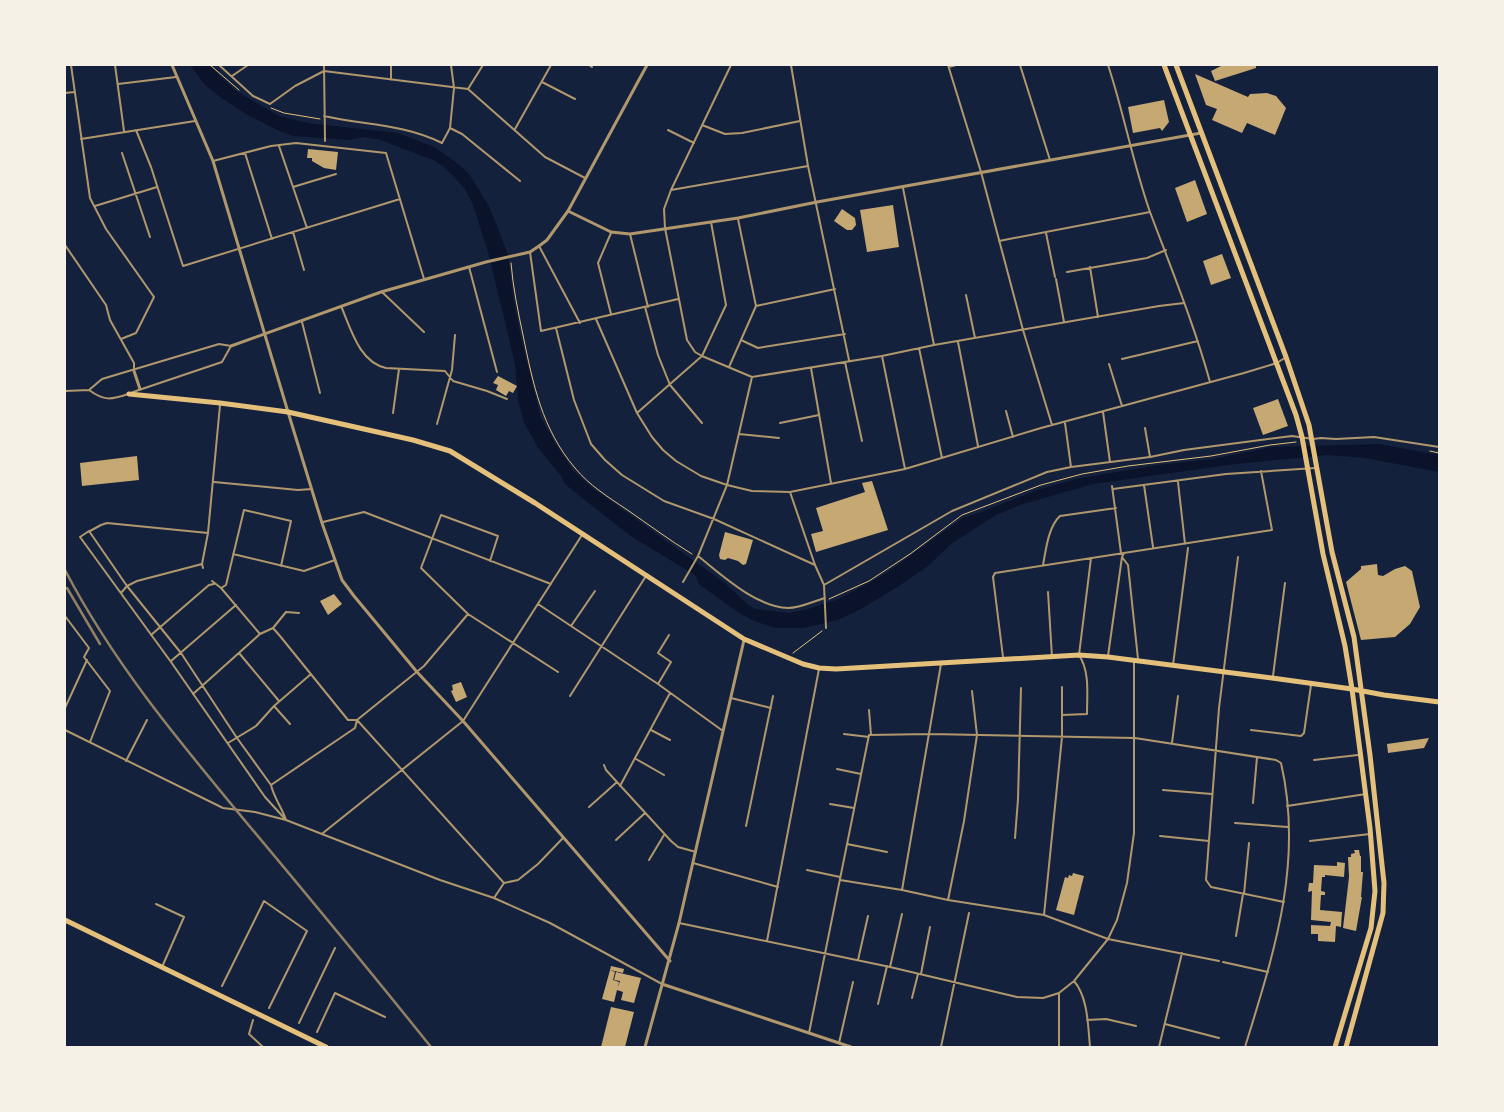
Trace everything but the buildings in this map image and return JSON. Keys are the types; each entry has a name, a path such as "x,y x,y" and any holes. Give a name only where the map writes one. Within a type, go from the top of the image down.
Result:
{"main road":[{"path":"1164,65 1277,363 1302,437 1323,554 1345,646 1366,794 1375,891 1371,928 1335,1047"},
{"path":"1176,65 1286,357 1313,439 1332,552 1354,637 1362,691 1384,883 1384,898 1383,914 1346,1047"},
{"path":"129,394 288,412 413,440 450,452 527,498 744,639 786,658 819,668 836,669 941,664 1078,655 1173,665 1439,702"},
{"path":"65,920 326,1047"}],"street":[{"path":"172,65 197,120 213,162 322,523 342,580 417,672 463,721 670,961"},
{"path":"231,346 381,292 486,262 530,252 540,246 547,240 568,211 647,65"},
{"path":"568,211 611,232 630,234 738,218 1201,133"},
{"path":"134,370 140,389"},
{"path":"645,1047 670,961 694,863 744,639"},
{"path":"662,984 851,1047"}],"lane":[{"path":"70,65 90,198 106,229 154,297 136,333 121,339"},
{"path":"115,65 124,131"},
{"path":"219,65 253,96 270,104 295,86 324,71 468,89 545,157 586,178"},
{"path":"231,77 248,65"},
{"path":"324,65 325,141"},
{"path":"391,65 391,80"},
{"path":"324,116 405,128 442,143 450,128 454,88 451,65"},
{"path":"468,89 483,65"},
{"path":"515,129 552,65"},
{"path":"730,65 671,190 664,209 665,228 678,298 687,340 694,352 752,377 882,356 1064,322 1184,303"},
{"path":"791,65 808,166 849,360"},
{"path":"956,65 949,66 981,172 1052,426"},
{"path":"1020,65 1050,160"},
{"path":"1108,65 1150,212 1166,250 1198,341 1210,382"},
{"path":"1384,65 1439,65"},
{"path":"118,84 178,77"},
{"path":"542,82 574,99"},
{"path":"65,93 74,92"},
{"path":"81,138 197,120"},
{"path":"702,125 726,134 742,133 800,121"},
{"path":"450,128 462,134 520,182"},
{"path":"136,130 158,187 183,266 400,199"},
{"path":"668,130 694,143"},
{"path":"213,162 271,146 296,143 386,153 424,279"},
{"path":"280,146 307,228"},
{"path":"122,153 150,237"},
{"path":"245,153 272,238"},
{"path":"671,190 808,166"},
{"path":"293,187 336,174"},
{"path":"95,206 158,187"},
{"path":"903,187 934,345"},
{"path":"999,241 1150,212"},
{"path":"729,367 756,306 738,218"},
{"path":"637,414 702,356 726,305 711,222"},
{"path":"292,232 304,270"},
{"path":"611,232 598,263 611,314"},
{"path":"1046,233 1064,322"},
{"path":"630,234 654,340 670,385 702,423"},
{"path":"65,245 106,305 110,320 134,363 134,370"},
{"path":"540,246 580,323"},
{"path":"1067,272 1147,258 1166,250"},
{"path":"530,252 541,331 678,298"},
{"path":"469,267 497,372"},
{"path":"1090,267 1098,317"},
{"path":"756,306 835,289"},
{"path":"381,292 424,332"},
{"path":"966,295 975,338"},
{"path":"340,306 362,352 370,361 378,366 445,371 453,381 487,390 507,399"},
{"path":"596,319 637,414 663,450 676,461 701,476 752,491 790,492 831,482 905,469 1013,436 1244,374 1277,363 1286,357"},
{"path":"302,322 320,393"},
{"path":"556,328 574,400 591,444 622,475 664,501 714,519 815,565"},
{"path":"741,340 758,348 845,334"},
{"path":"437,424 450,377 456,335"},
{"path":"1122,359 1198,341"},
{"path":"958,342 978,446"},
{"path":"65,391 89,390 102,380 134,370 219,344 231,346 222,362 113,399 98,397 89,390"},
{"path":"920,348 942,458"},
{"path":"882,356 905,469"},
{"path":"845,361 862,441"},
{"path":"1109,364 1122,406"},
{"path":"810,368 831,482"},
{"path":"393,412 399,369"},
{"path":"684,582 698,556 727,485 752,377"},
{"path":"203,568 214,482 220,403"},
{"path":"1006,412 1013,436"},
{"path":"1103,412 1110,462"},
{"path":"780,422 819,416"},
{"path":"1065,423 1071,467"},
{"path":"1146,428 1150,457"},
{"path":"739,434 779,438"},
{"path":"824,585 952,511 1047,472 1280,437 1336,439 1374,437 1439,447"},
{"path":"1108,657 1122,554 1112,488 1261,471 1318,468"},
{"path":"1004,660 993,577 995,573 1272,530 1261,471"},
{"path":"1178,480 1185,544"},
{"path":"214,482 298,490 312,489"},
{"path":"1144,485 1154,547"},
{"path":"790,492 815,565 824,585 826,628"},
{"path":"1043,565 1048,541 1055,522 1060,516 1116,508"},
{"path":"221,588 226,585 244,510 291,521 281,566"},
{"path":"322,523 364,512 551,584"},
{"path":"490,561 498,536 441,515 421,568 468,614 558,672"},
{"path":"208,533 107,523 80,537 171,662 265,797 286,820"},
{"path":"89,531 127,586 181,653 203,684 237,738 271,786 286,820"},
{"path":"323,833 463,721 582,535"},
{"path":"1173,665 1188,548"},
{"path":"234,554 304,571 335,560"},
{"path":"679,923 887,966 1028,999 1043,998 1058,993 1074,981 1108,939 1123,900 1132,850 1136,661 1128,565 1122,554"},
{"path":"698,556 738,588 778,607 790,608 825,599"},
{"path":"1238,557 1223,672 1206,880 1211,887 1284,902"},
{"path":"1062,715 1087,714 1086,674 1084,664 1078,655 1092,558"},
{"path":"121,593 127,586 137,581 202,564"},
{"path":"570,696 646,576"},
{"path":"212,581 221,588 260,634"},
{"path":"1272,678 1285,583"},
{"path":"151,635 209,585 214,584"},
{"path":"571,626 595,591"},
{"path":"1048,592 1056,656"},
{"path":"538,604 658,684 723,732"},
{"path":"171,662 236,606"},
{"path":"193,694 260,634 273,628 286,612 299,613"},
{"path":"271,786 355,728 357,720 424,666 468,614"},
{"path":"65,616 89,648 84,658 110,691 89,742"},
{"path":"273,628 348,720 357,720 504,883"},
{"path":"658,684 671,662 658,653 669,635"},
{"path":"239,653 279,701"},
{"path":"65,708 87,660"},
{"path":"902,890 941,664"},
{"path":"767,941 819,668"},
{"path":"228,744 256,726 279,701 311,674"},
{"path":"1251,730 1301,736 1304,733 1312,684"},
{"path":"1044,915 1062,737 1062,687"},
{"path":"1015,838 1021,688"},
{"path":"948,900 964,822 977,735 972,691"},
{"path":"620,786 670,693"},
{"path":"746,826 774,696"},
{"path":"1172,743 1178,696"},
{"path":"731,698 771,708"},
{"path":"274,706 290,724"},
{"path":"809,1033 869,736 869,710"},
{"path":"126,760 147,720"},
{"path":"65,730 223,808 255,812 286,820 440,880 494,898 550,923 662,984"},
{"path":"651,730 670,740"},
{"path":"844,734 869,736 930,734 1135,738 1257,756 1281,763 1286,782 1290,843 1284,902 1268,972 1245,1047"},
{"path":"1314,760 1361,754"},
{"path":"1253,803 1257,756"},
{"path":"636,759 664,775"},
{"path":"604,765 606,770 664,835 678,847 696,852"},
{"path":"837,769 861,774"},
{"path":"589,807 617,782"},
{"path":"1163,790 1212,794"},
{"path":"1287,806 1366,794"},
{"path":"830,804 854,808"},
{"path":"616,840 645,813"},
{"path":"1235,823 1289,827"},
{"path":"1310,841 1370,834"},
{"path":"649,860 664,835"},
{"path":"1160,836 1209,841"},
{"path":"494,898 504,883 518,880 538,864 563,838"},
{"path":"1236,936 1249,843"},
{"path":"847,844 886,852"},
{"path":"694,863 778,887"},
{"path":"806,870 840,877"},
{"path":"840,880 1044,915 1108,939 1268,972"},
{"path":"222,986 264,901 306,930 269,1008"},
{"path":"156,904 184,918 162,967"},
{"path":"941,1047 970,912"},
{"path":"890,967 902,914"},
{"path":"858,960 868,916"},
{"path":"912,998 930,927"},
{"path":"299,1023 335,948"},
{"path":"1159,1047 1182,953"},
{"path":"878,1004 887,966"},
{"path":"1074,981 1078,986 1086,1010 1090,1047"},
{"path":"839,1043 853,982"},
{"path":"317,1032 335,993 385,1017"},
{"path":"1058,993 1058,1047"},
{"path":"1087,1020 1106,1019 1136,1026"},
{"path":"253,1020 249,1034 263,1047"},
{"path":"1165,1024 1219,1038"}],"path":[{"path":"510,256 512,285 535,390 542,415 563,452 589,482 675,544 694,555"},
{"path":"825,599 851,590 869,581 962,516 1040,485 1082,474 1128,466 1211,456 1296,442"},
{"path":"1424,450 1439,453"},
{"path":"786,658 801,649 826,628"}],"water":[{"path":"190,65 211,65 236,91 279,116 308,123 398,133 436,148 469,174 489,206 508,254 521,338 541,418 557,446 573,470 591,487 725,583 755,609 790,613 839,599 885,574 964,517 1037,490 1076,479 1157,465 1213,459 1272,447 1379,444 1439,455 1439,472 1365,458 1327,455 1236,464 1093,484 1020,505 996,515 951,544 928,566 899,586 861,609 838,620 803,628 775,628 754,621 736,611 699,584 695,575 632,537 565,484 561,476 538,448 524,422 518,400 515,364 488,252 473,205 465,189 444,167 433,160 380,140 364,137 348,140 293,136 279,131 246,114 220,97 205,85"}],"railway":[{"path":"65,570 126,670 172,731 431,1047"},
{"path":"67,588 100,644"}]}
